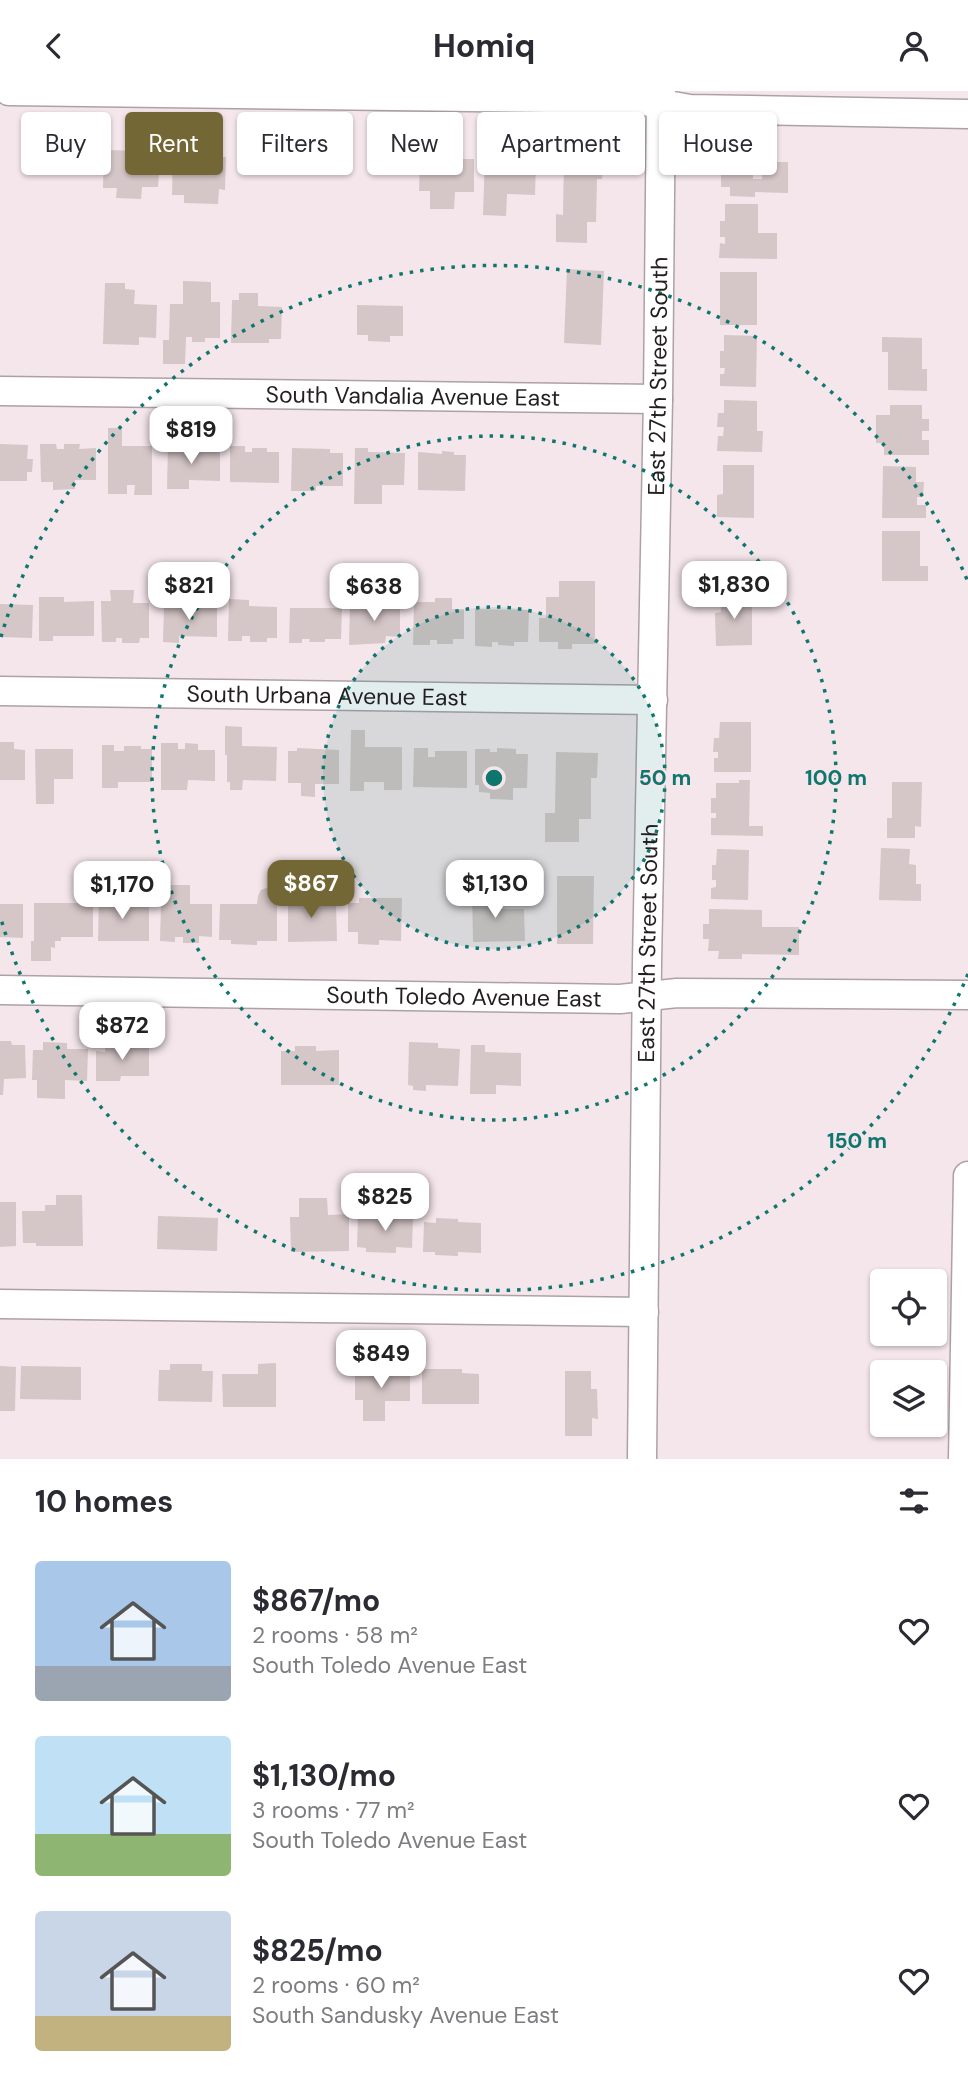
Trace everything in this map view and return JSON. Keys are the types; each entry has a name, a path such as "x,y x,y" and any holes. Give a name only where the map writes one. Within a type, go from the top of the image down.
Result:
{"street":[{"path":"9,91 632,99 661,97 690,109 928,102 968,114"},
{"name":"East 27th Street South","path":"642,1459 661,97"},
{"name":"South Vandalia Avenue East","path":"0,391 658,400"},
{"name":"South Urbana Avenue East","path":"0,691 653,700"},
{"name":"South Toledo Avenue East","path":"0,990 620,999 677,993 968,996"},
{"path":"963,1459 968,1176"},
{"path":"0,1304 644,1312"}],"building":[{"path":"111,150 125,151 125,175 159,175 158,187 142,187 141,199 116,198 117,188 103,188 103,175 111,175"},
{"path":"223,157 226,157 225,190 219,189 218,204 184,203 184,195 172,195 172,175 223,175"},
{"path":"463,159 474,159 474,192 455,192 454,209 430,209 430,191 419,191 419,175 463,175"},
{"path":"777,162 788,162 788,193 755,192 755,197 730,196 730,187 721,187 721,175 753,175 753,179 762,179 762,175 777,175"},
{"path":"484,175 536,175 535,195 507,194 506,216 483,215"},
{"path":"564,175 602,175 602,179 597,179 596,222 587,222 587,243 556,242 556,214 563,215"},
{"path":"725,204 758,204 758,233 777,233 777,259 719,258 720,243 725,244 725,237 720,237 720,221 725,221"},
{"path":"567,269 604,271 601,345 564,343"},
{"path":"720,272 757,272 757,325 720,325"},
{"path":"183,281 211,282 211,302 220,302 220,338 205,338 205,342 192,342 192,337 186,337 185,364 163,364 163,340 169,340 170,304 183,304"},
{"path":"105,283 125,283 125,289 135,290 134,304 157,305 156,338 139,337 139,345 103,344"},
{"path":"239,293 258,293 258,306 282,307 281,339 269,339 269,343 231,343 232,300 239,300"},
{"path":"357,305 403,306 403,336 390,336 390,342 368,341 368,335 357,335"},
{"path":"724,335 757,336 756,387 720,386 720,374 724,374 725,368 720,368"},
{"path":"882,337 922,338 922,369 927,369 927,391 888,390 888,352 882,352"},
{"path":"724,400 757,401 757,431 763,431 762,452 717,451 718,436 723,436 724,427 717,427 718,413 724,413"},
{"path":"890,405 922,405 922,419 929,419 929,431 922,431 922,440 929,440 929,455 884,455 884,443 876,443 876,415 890,415"},
{"path":"108,428 122,428 122,446 152,446 152,495 134,495 135,485 127,485 127,494 108,494"},
{"path":"0,444 28,445 27,459 33,459 32,472 27,472 27,481 0,481"},
{"path":"40,444 56,444 57,449 64,449 64,444 80,444 79,449 96,448 96,480 75,480 75,489 53,490 53,482 41,482"},
{"path":"168,444 184,444 184,451 191,451 191,445 205,445 205,452 220,452 220,481 189,480 189,489 167,489"},
{"path":"230,446 245,446 245,452 252,452 252,448 267,448 267,452 279,452 279,483 230,482"},
{"path":"292,448 330,449 330,453 343,453 343,486 316,486 316,491 291,491"},
{"path":"355,448 368,448 368,452 405,453 404,485 382,485 382,504 354,504"},
{"path":"442,451 466,455 465,491 418,490 418,452 442,454"},
{"path":"723,465 754,465 754,518 717,517 717,495 723,494"},
{"path":"883,466 916,467 916,482 924,482 923,497 917,497 917,505 926,505 926,518 882,518"},
{"path":"882,531 920,531 920,566 928,566 928,581 882,581"},
{"path":"559,581 595,581 595,644 572,644 572,649 558,649 558,642 539,642 539,618 546,618 546,597 559,597"},
{"path":"110,590 134,590 133,603 149,603 149,638 140,638 139,643 122,643 122,638 116,638 116,642 102,642 101,601 111,601"},
{"path":"720,595 752,595 752,645 716,646 715,613 721,612"},
{"path":"39,597 64,597 64,602 94,601 94,636 53,636 53,641 39,641"},
{"path":"435,598 452,598 452,609 464,609 464,639 453,639 453,644 437,644 437,640 430,640 430,645 413,645 414,602 435,602"},
{"path":"229,599 249,600 249,606 277,607 277,638 267,638 267,642 250,642 250,636 242,636 242,641 228,641"},
{"path":"350,603 400,604 400,637 386,636 385,643 349,645"},
{"path":"0,604 33,605 32,638 0,637"},
{"path":"164,605 217,606 217,637 179,636 179,643 163,642"},
{"path":"290,608 342,608 341,639 309,642 310,639 302,639 302,643 289,643"},
{"path":"475,609 529,610 528,642 514,642 514,646 492,642 492,647 475,646"},
{"path":"720,722 751,722 751,772 714,772 714,758 718,758 718,752 713,752 714,738 719,738"},
{"path":"225,726 242,727 242,746 277,747 276,781 243,780 242,790 230,790 230,782 227,782"},
{"path":"351,730 365,730 365,747 402,747 402,790 384,790 384,782 364,782 364,791 350,791"},
{"path":"0,742 14,742 14,749 25,750 25,780 0,780"},
{"path":"161,743 178,743 178,749 185,749 185,743 198,744 198,750 215,750 215,781 188,780 187,790 161,790"},
{"path":"102,745 114,745 114,751 124,751 124,746 152,749 152,782 118,782 118,788 102,788"},
{"path":"297,748 339,750 339,784 315,784 315,797 301,796 301,783 288,783 288,751 297,751"},
{"path":"414,748 428,748 428,757 435,757 435,751 467,751 467,788 413,787"},
{"path":"497,748 516,749 516,754 528,754 527,788 513,788 513,800 490,799 490,793 479,792 479,785 475,785 475,749 497,752"},
{"path":"35,749 73,749 73,779 54,779 54,804 36,804"},
{"path":"556,752 598,753 597,778 591,778 591,819 579,819 579,842 545,842 545,813 555,813"},
{"path":"739,780 750,780 749,826 763,826 763,836 711,835 711,818 716,818 716,813 711,813 711,798 716,798 716,783 739,783"},
{"path":"892,782 922,782 921,827 915,826 915,838 887,838 887,818 892,818"},
{"path":"881,848 910,849 909,864 916,865 916,884 921,884 921,901 879,900"},
{"path":"717,849 749,850 748,900 711,899 711,888 716,887 716,880 712,880 712,865 716,865"},
{"path":"557,876 594,876 593,944 557,944"},
{"path":"164,885 190,885 190,904 212,904 212,937 199,936 199,943 183,943 183,937 175,937 175,942 160,941"},
{"path":"494,889 495,909 524,909 525,941 473,942 472,890"},
{"path":"261,890 273,890 277,897 277,941 257,941 257,945 231,944 231,940 219,940 220,904 257,904"},
{"path":"288,894 312,894 313,904 336,903 337,941 288,942"},
{"path":"99,896 118,896 117,905 149,905 149,941 98,941"},
{"path":"359,898 402,898 401,941 379,940 379,945 358,944 358,932 348,932 348,903 359,903"},
{"path":"34,903 93,903 93,937 61,937 61,941 55,941 55,948 51,947 51,961 31,961"},
{"path":"0,904 23,904 23,938 0,937"},
{"path":"709,909 762,910 762,927 799,927 799,955 742,954 742,959 718,959 719,951 708,951 709,939 703,939 703,924 709,924"},
{"path":"0,1041 25,1045 26,1078 4,1079 3,1095 0,1095"},
{"path":"115,1041 127,1041 127,1045 149,1045 149,1076 121,1076 120,1081 96,1081 96,1051 105,1052 105,1044 115,1045"},
{"path":"43,1042 67,1043 67,1049 88,1049 87,1081 65,1080 65,1099 37,1098 37,1080 32,1080 33,1050 43,1050"},
{"path":"409,1042 438,1043 438,1048 460,1049 458,1086 426,1085 426,1091 413,1090 413,1086 408,1085"},
{"path":"471,1045 485,1045 485,1052 521,1053 521,1086 496,1085 496,1094 470,1094"},
{"path":"295,1046 316,1046 316,1051 339,1050 339,1085 281,1085 281,1051 295,1051"},
{"path":"56,1195 82,1195 83,1246 36,1246 36,1243 23,1243 22,1211 45,1211 45,1205 56,1205"},
{"path":"299,1198 327,1198 328,1215 349,1214 349,1251 291,1252 290,1217 299,1217"},
{"path":"0,1202 16,1202 16,1246 0,1247"},
{"path":"158,1216 218,1218 217,1251 157,1249"},
{"path":"358,1216 413,1217 412,1248 396,1247 396,1253 366,1252 366,1248 357,1247"},
{"path":"436,1218 481,1223 481,1253 458,1252 458,1256 423,1252 424,1222 436,1223"},
{"path":"276,1363 276,1407 223,1407 222,1374 258,1374 258,1364"},
{"path":"170,1364 202,1364 202,1371 213,1371 212,1402 158,1401 159,1370 170,1370"},
{"path":"0,1366 16,1367 15,1411 0,1411"},
{"path":"21,1366 81,1367 81,1400 20,1399"},
{"path":"355,1368 410,1368 410,1401 385,1401 385,1421 363,1421 363,1400 355,1400"},
{"path":"422,1369 462,1369 462,1373 479,1374 479,1404 422,1404"},
{"path":"565,1371 591,1371 591,1389 597,1389 598,1419 592,1418 592,1436 565,1436"}]}
